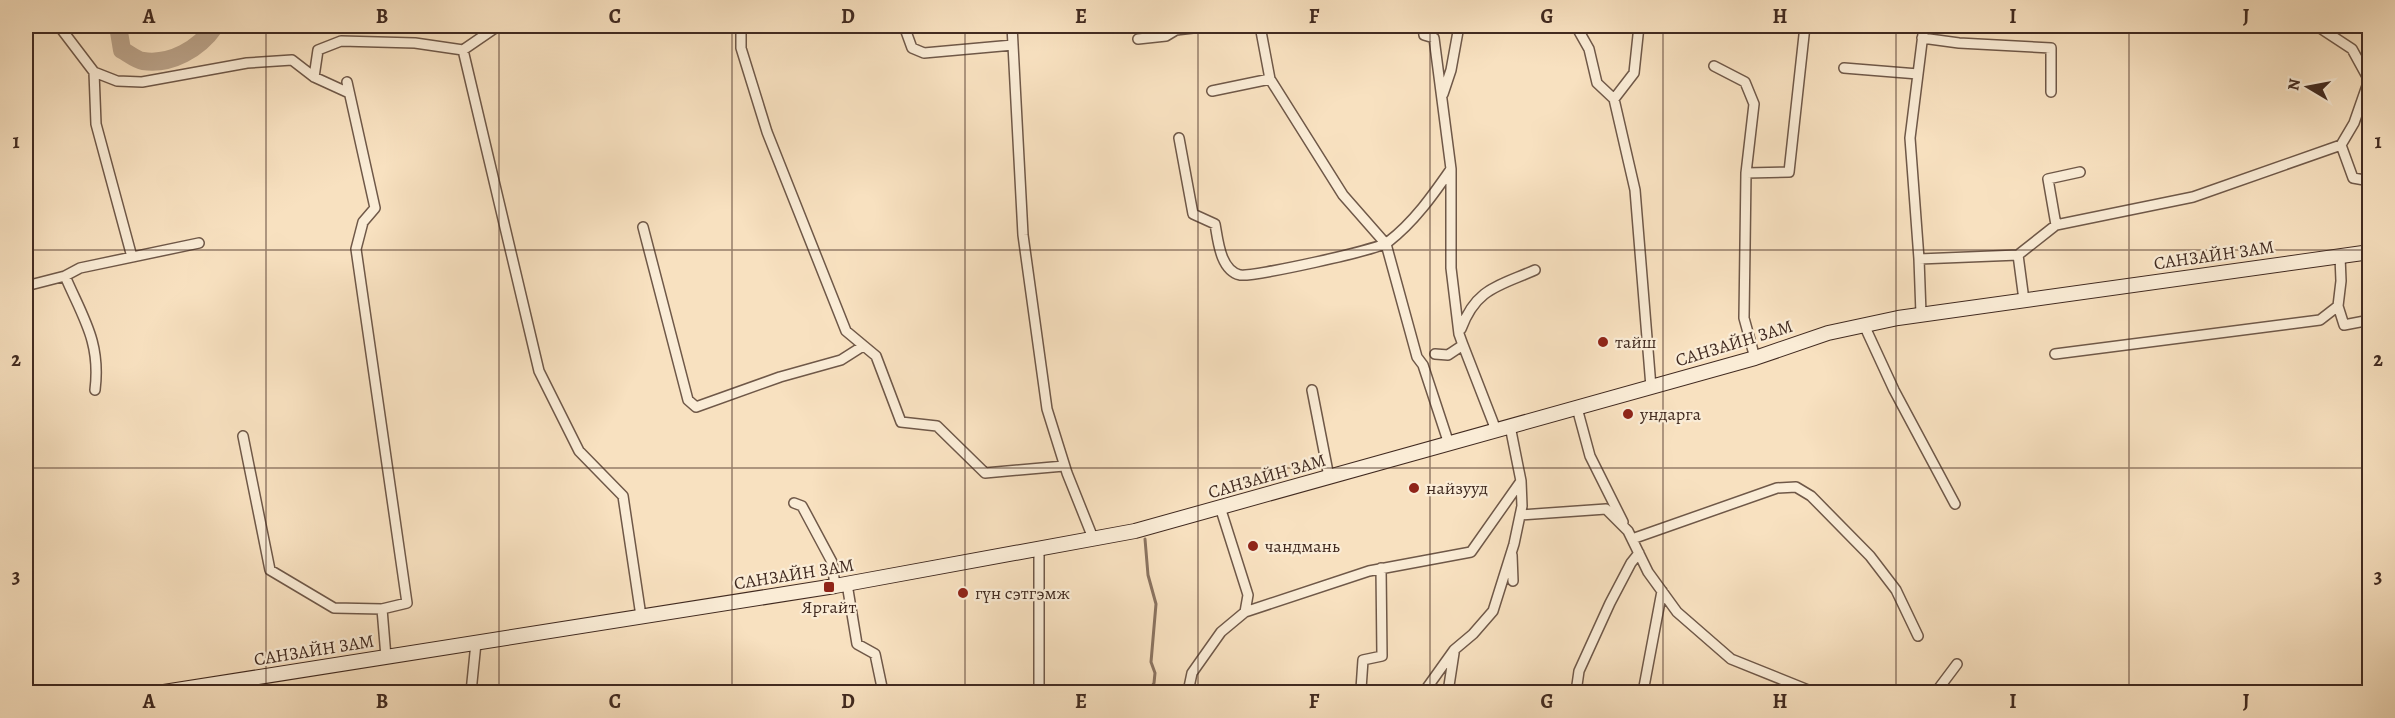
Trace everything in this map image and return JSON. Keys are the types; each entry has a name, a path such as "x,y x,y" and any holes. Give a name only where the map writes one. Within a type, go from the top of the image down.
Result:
{"main road":[{"name":"САНЗАЙН ЗАМ","path":"164,693 841,585 982,558 1039,550 1150,527 1755,358 1828,333 1922,314 2370,252"}],"street":[{"path":"59,26 94,72 117,81 141,82 236,64 292,60 314,77 349,93"},
{"path":"314,77 318,50 341,41 415,43 463,50 498,26"},
{"path":"741,26 741,48 767,132 846,332 876,356 901,422 937,426 985,473 1065,466"},
{"path":"904,26 912,48 924,52 1013,45"},
{"path":"1012,26 1023,235 1047,409 1065,466 1093,538"},
{"path":"1138,39 1166,36 1176,30 1210,26"},
{"path":"1260,26 1270,79 1343,195 1386,244 1417,357 1423,365 1449,444"},
{"path":"1423,26 1424,35 1434,38 1451,169 1451,268 1459,334 1496,430"},
{"path":"1442,99 1451,70 1459,26"},
{"path":"1576,26 1589,49 1597,83 1614,99 1635,189 1651,387"},
{"path":"1614,99 1634,73 1639,26"},
{"path":"1746,173 1790,172 1805,26"},
{"path":"1922,314 1910,138 1924,26"},
{"path":"1919,259 2018,255 2056,225 2193,197 2342,145 2354,123 2369,80 2352,49 2317,26"},
{"path":"2347,26 2364,27"},
{"path":"1922,38 1959,43 2051,48 2051,92"},
{"path":"463,50 539,371 579,451 623,496 641,616"},
{"path":"1714,66 1745,82 1754,104 1746,173 1744,318 1755,358"},
{"path":"1844,68 1918,74"},
{"path":"94,72 96,124 132,257"},
{"path":"1212,91 1270,79"},
{"path":"243,436 270,570 334,608 382,609 407,603 356,249 363,222 375,208 347,82"},
{"path":"1179,138 1193,214 1215,224 1226,266 1240,275 1297,267 1386,244 1425,206 1451,169"},
{"path":"2342,145 2353,178 2370,181"},
{"path":"2056,225 2048,179 2080,172"},
{"path":"642,227 688,400 696,407 780,377 841,360 863,345"},
{"path":"26,286 65,276 80,268 199,243"},
{"path":"2018,255 2024,300"},
{"path":"2340,256 2341,282 2338,306 2344,325 2370,320"},
{"path":"1459,334 1468,310 1484,293 1535,270"},
{"path":"65,276 94,342 97,376 95,390"},
{"path":"2055,354 2320,320 2338,306"},
{"path":"1864,325 1894,390 1955,504"},
{"path":"1435,354 1448,355 1463,345"},
{"path":"1312,390 1329,477"},
{"path":"1577,408 1590,456 1605,481 1639,554 1677,612 1731,659 1813,693"},
{"path":"1424,693 1454,650 1473,634 1493,611 1514,544 1520,515 1521,481 1510,426"},
{"path":"1188,693 1192,673 1221,632 1245,612 1381,568 1471,552 1521,481"},
{"path":"1632,539 1777,488 1796,487 1811,496 1870,556 1896,590 1918,636"},
{"path":"794,503 802,506 832,562 841,585 857,644 875,654 883,693"},
{"path":"1220,507 1248,595 1245,612"},
{"path":"1520,515 1606,509 1627,530"},
{"path":"1513,581 1514,544"},
{"path":"1039,550 1039,693"},
{"path":"1576,693 1579,671 1610,603 1631,563 1639,554"},
{"path":"1361,689 1363,660 1382,656 1381,568"},
{"path":"1643,693 1662,591"},
{"path":"382,609 386,657"},
{"path":"471,693 476,643"},
{"path":"1448,693 1454,650"},
{"path":"1936,693 1957,664"}],"waterway":[{"path":"118,26 122,50 140,60 153,62 184,54 201,42 215,26"},
{"path":"1145,539 1148,575 1156,604 1151,662 1155,673 1154,683 1148,692"}],"place":[{"name":"тайш","path":"1603,342"},
{"name":"ундарга","path":"1628,414"},
{"name":"найзууд","path":"1414,488"},
{"name":"чандмань","path":"1253,546"},
{"name":"Яргайт","path":"829,587"},
{"name":"гүн сэтгэмж","path":"963,593"}]}
